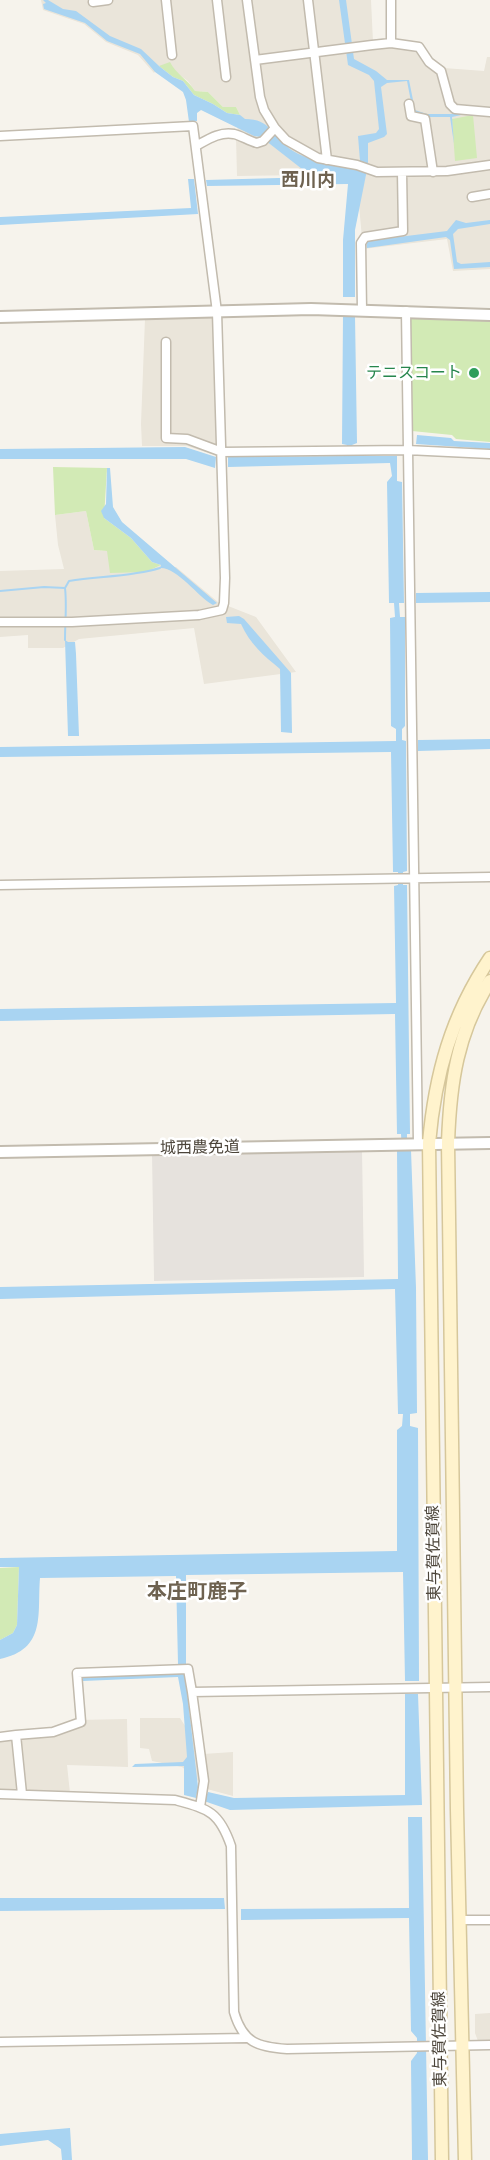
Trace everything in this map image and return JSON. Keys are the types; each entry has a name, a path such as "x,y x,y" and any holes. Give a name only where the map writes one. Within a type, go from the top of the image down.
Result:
{"main road":[{"name":"東与賀佐賀線","path":"442,2160 435,1921 435,1688 414,1144 431,1112 448,1041 460,1010 490,958"},
{"name":"東与賀佐賀線","path":"465,2160 459,1920 448,1143 451,1086 460,1044 473,1012 490,981"}],"street":[{"path":"93,2 108,0"},
{"path":"166,0 172,56"},
{"path":"217,0 226,77"},
{"path":"247,0 260,97 274,129 286,140 303,151 327,160 357,165 377,172 433,172 490,165"},
{"path":"308,0 327,160"},
{"path":"391,0 391,43"},
{"path":"255,60 391,43 419,47 429,62 441,71 450,104 455,109 490,112"},
{"path":"409,104 411,116 425,120 433,172"},
{"path":"0,136 193,126 217,312 225,578 222,610 199,615 65,622 0,622"},
{"path":"196,146 214,136 225,134 235,134 257,143 263,141 274,129"},
{"path":"362,310 361,245 365,237 404,231 402,172"},
{"path":"472,197 490,194"},
{"path":"0,317 311,309 490,315"},
{"path":"406,311 405,879 414,1144"},
{"path":"166,342 166,438 187,439 222,452 407,450 490,454"},
{"path":"0,885 490,877"},
{"name":"城西農免道","path":"0,1152 490,1143"},
{"path":"0,1737 53,1731 81,1722 77,1673 188,1669 204,1781 200,1803"},
{"path":"192,1692 490,1687"},
{"path":"16,1735 22,1794"},
{"path":"0,1794 175,1800 200,1803 215,1815 225,1828 231,1846 234,2012 238,2026 247,2038 264,2048 490,2045"},
{"path":"459,1920 490,1920"},
{"path":"0,2042 247,2038"}],"shaded area":[{"path":"41,0 371,0 373,42 383,42 387,38 424,47 431,60 444,68 484,71 487,57 490,57 490,269 453,271 447,239 363,249 359,205 368,165 364,144 358,171 305,175 237,176 236,137 240,115 236,107 223,107 208,92 195,91 188,81 174,71 159,66 154,73 138,55 106,42 84,24 43,10"},
{"path":"214,316 218,456 187,446 142,446 145,318"},
{"path":"86,511 94,550 107,551 146,572 161,565 166,568 176,567 218,602 256,617 296,672 204,684 194,628 79,639 63,648 28,648 28,635 0,637 0,571 64,569 58,545 55,515"},
{"path":"362,1149 364,1277 154,1281 152,1153"},
{"path":"140,1718 180,1718 203,1754 233,1752 233,1796 207,1789 182,1767 152,1761 149,1749 140,1748"},
{"path":"127,1719 128,1767 67,1765 70,1793 0,1791 0,1734 52,1729 77,1720"},
{"path":"490,2013 490,2048 481,2049 475,2033 475,2014"}],"green space":[{"path":"170,62 195,91 208,92 223,107 236,107 240,115 227,113 194,95 183,81 173,77 159,66"},
{"path":"473,115 477,158 455,161 452,119"},
{"path":"410,317 490,321 490,442 412,431"},
{"path":"53,467 107,468 104,518 131,538 152,562 161,565 146,572 110,573 107,551 94,550 86,511 55,515"},
{"path":"19,1567 17,1625 13,1633 0,1640 0,1568"}],"water":[{"path":"43,0 48,0 63,9 76,11 110,36 141,49 173,77 183,81 194,95 227,113 240,115 245,119 266,125 290,149 315,160 358,170 360,161 358,136 376,133 379,129 374,81 369,75 348,65 339,0 346,0 354,59 387,80 409,80 415,110 427,114 466,114 452,117 454,144 450,117 425,117 413,112 407,81 387,83 381,87 387,134 368,143 368,165 355,230 355,297 343,297 343,240 348,184 207,186 206,180 279,178 308,180 312,178 312,173 302,169 261,137 254,136 201,110 197,113 197,121 189,122 183,92 155,72 140,54 107,41 85,23 44,9 43,4 46,3"},
{"path":"188,179 194,179 198,214 0,225 0,217 191,208"},
{"path":"456,220 466,223 490,220 490,224 458,229 453,234 457,262 461,264 490,262 490,267 454,269 450,240 446,237 367,248 366,241 447,231"},
{"path":"343,315 355,316 357,443 352,445 352,456 397,456 397,481 402,482 404,603 399,603 400,617 405,617 405,726 402,729 402,740 406,741 407,871 403,872 403,885 407,885 410,1134 407,1134 407,1149 411,1150 416,1288 417,1413 410,1414 410,1426 418,1428 419,1681 405,1681 403,1572 186,1575 186,1664 178,1664 176,1576 40,1578 38,1617 33,1638 26,1647 15,1654 0,1659 0,1640 13,1633 17,1625 19,1567 0,1567 0,1558 397,1551 397,1430 402,1426 403,1414 398,1414 395,1289 0,1299 0,1287 398,1279 397,1150 402,1150 401,1134 397,1134 395,1014 0,1021 0,1009 396,1003 394,886 398,885 398,872 393,872 391,752 0,757 0,747 396,741 396,729 391,726 390,618 395,617 394,603 389,603 387,482 392,476 390,463 228,467 228,457 347,456 347,445 342,444"},
{"path":"417,435 451,438 454,441 490,443 490,449 416,444"},
{"path":"185,447 216,457 215,468 186,459 0,459 0,449"},
{"path":"107,468 110,468 113,507 122,522 217,603 213,605 173,572 160,568 161,565 152,562 131,538 104,518 101,511 106,504"},
{"path":"490,592 490,602 416,603 416,593"},
{"path":"239,616 291,673 292,733 281,732 280,669 258,649 241,624 227,623 226,617"},
{"path":"65,640 75,642 79,736 68,736"},
{"path":"490,739 490,749 418,751 418,740"},
{"path":"185,1673 198,1787 196,1798 184,1795 184,1766 132,1767 135,1764 183,1762 187,1757 183,1704 178,1677 83,1681 82,1677"},
{"path":"405,1694 418,1694 422,1805 230,1810 204,1801 208,1792 234,1798 405,1795"},
{"path":"408,1817 422,1817 428,2160 412,2160 411,2061 417,2053 417,2038 411,2031 409,1918 241,1920 241,1909 409,1908"},
{"path":"0,1898 224,1898 225,1909 0,1911"},
{"path":"70,2128 72,2160 62,2160 61,2149 48,2140 0,2146 0,2134"}],"waterway":[{"path":"0,591 44,587 65,588 69,581 138,573 160,568"},
{"path":"65,588 65,640"}],"place":[{"name":"テニスコート","path":"474,373"}],"district":[{"name":"西川内","path":"308,181"},
{"name":"本庄町鹿子","path":"197,1592"}]}
